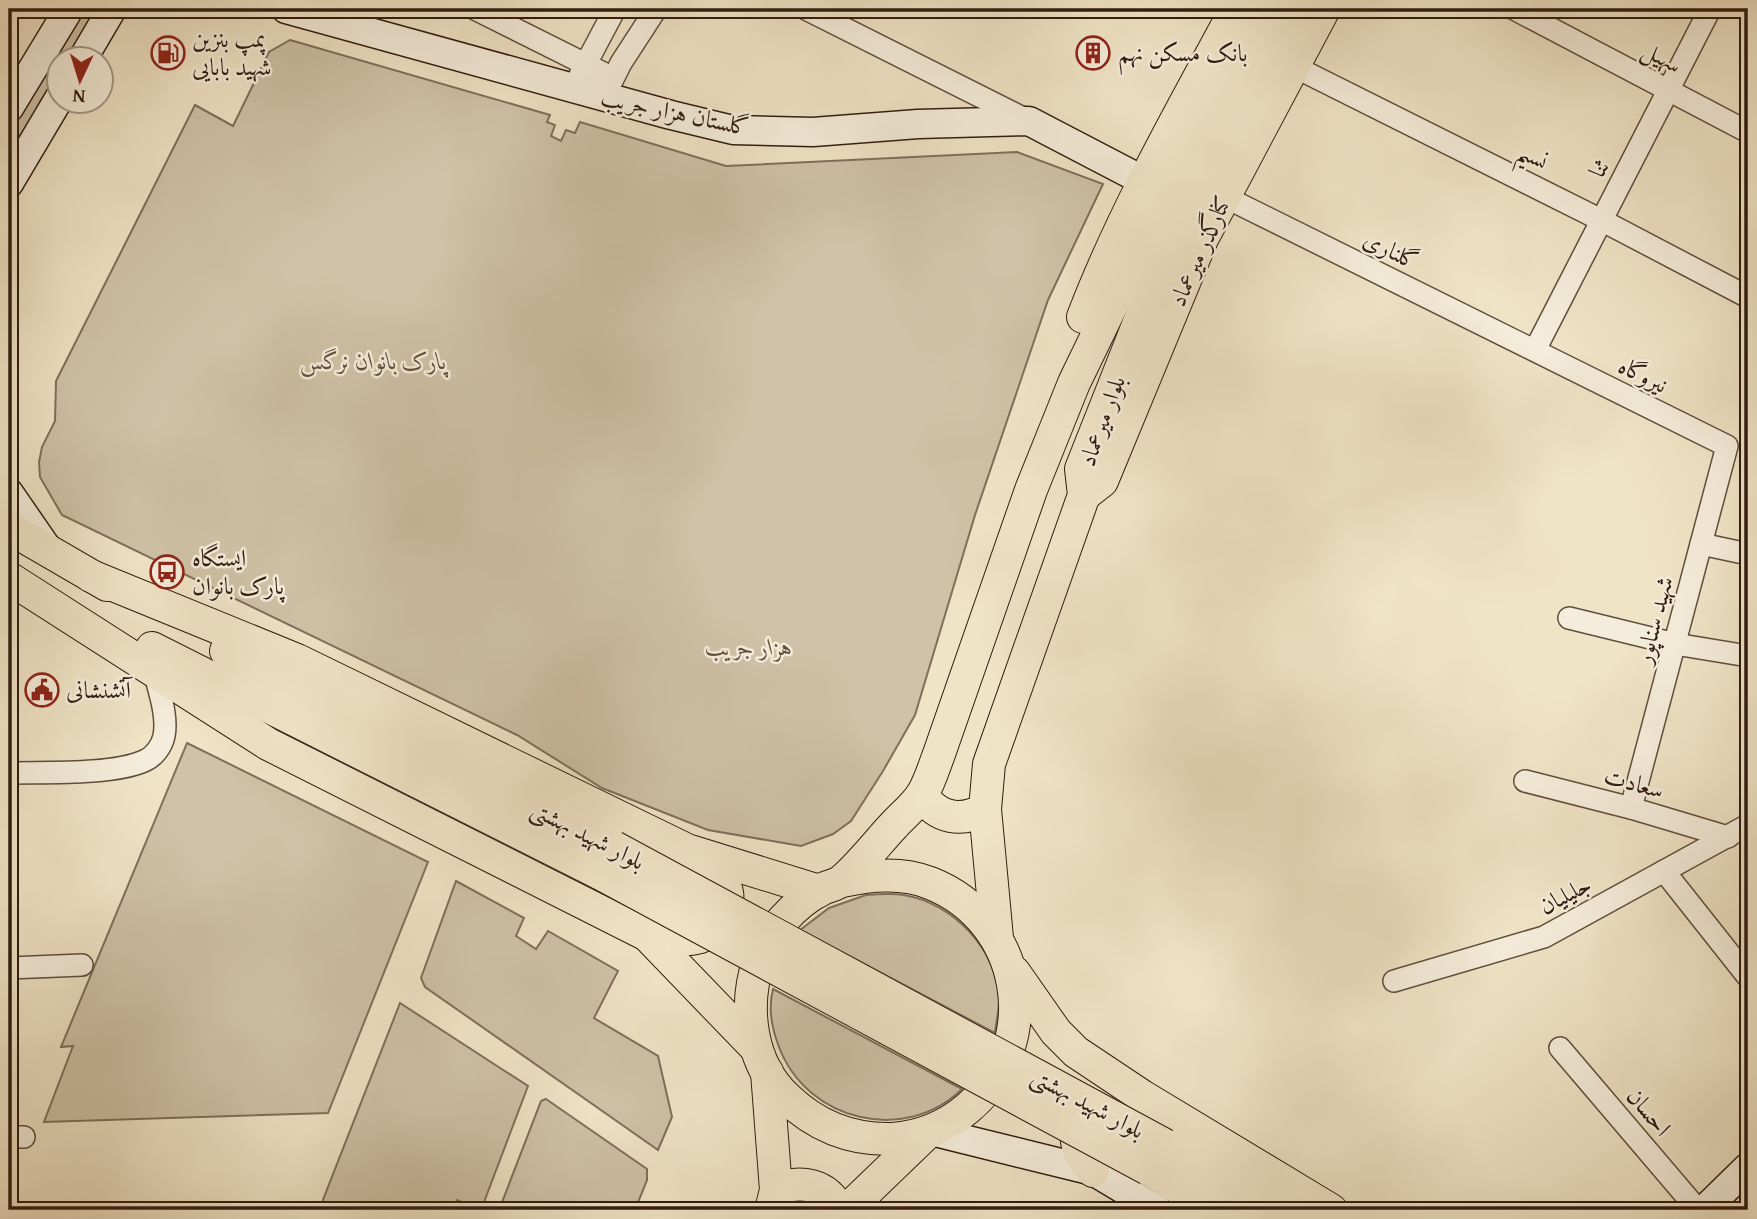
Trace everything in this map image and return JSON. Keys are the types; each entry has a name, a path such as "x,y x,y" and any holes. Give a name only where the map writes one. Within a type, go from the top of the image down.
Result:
{"main road":[{"path":"1031,490 1083,316 1144,181 1236,9"},
{"name":"بلوار میرعماد","path":"774,1200 762,1060 750,1018 752,987 759,958 774,931 794,909 830,886 922,795 939,754 1031,490 1074,383 1118,290 1227,77 1266,9"},
{"name":"بلوار میرعماد","path":"929,1131 957,1118 979,1099 996,1076 1009,1050 1015,1022 1015,993 1003,951 985,809 989,764 1084,495 1081,469 1186,204 1290,9"},
{"name":"کنارگذر میرعماد","path":"1084,495 1102,481 1202,239 1324,9"},
{"name":"بلوار شهید بهشتی","path":"9,528 187,632 1157,1157 1214,1210"},
{"path":"91,576 298,660 687,850 714,869 720,877 728,892 728,905 714,929 703,936 671,939 647,935 268,744 161,664"},
{"path":"9,577 161,664 607,860"},
{"path":"922,795 928,804 945,815 965,817 985,809"},
{"path":"687,850 830,886 871,875 901,876 930,883 956,896 979,915 1056,1032 1076,1052 1142,1096 1331,1210"},
{"path":"647,935 762,1060 783,1094 802,1112 825,1126 850,1135 876,1139 903,1138 929,1131"},
{"path":"1093,1171 1085,1163 1076,1143 1076,1132 1083,1111 1090,1102 1110,1092 1132,1091 1142,1096"},
{"path":"847,1210 929,1131"},
{"path":"1157,1157 1273,1210"},
{"path":"774,1200 795,1184 815,1186 832,1198 839,1210"}],"street":[{"path":"13,89 69,9"},
{"path":"90,46 112,9"},
{"name":"گلستان هزار جریب","path":"286,9 580,76 733,130 813,132 918,124 1029,121 1144,181"},
{"path":"475,9 580,76 615,9"},
{"path":"609,87 656,9"},
{"path":"806,9 1029,121"},
{"name":"سهیل","path":"1514,9 1748,132"},
{"name":"ثنا","path":"1535,350 1710,9"},
{"name":"نسیم","path":"1293,66 1601,220 1748,297"},
{"path":"9,183 49,116"},
{"name":"گلناری","path":"1223,197 1535,350"},
{"name":"نیروگاه","path":"1535,350 1727,446"},
{"name":"شهید سناپور","path":"1631,808 1727,446"},
{"path":"9,493 50,553"},
{"path":"1701,544 1748,554"},
{"path":"1569,618 1675,644 1748,656"},
{"path":"9,773 116,769 147,760 155,753 164,735 161,664"},
{"name":"سعادت","path":"1525,781 1631,808 1728,837"},
{"name":"جلیلیان","path":"1394,981 1544,937 1748,825"},
{"path":"1664,872 1748,977"},
{"path":"9,968 82,965"},
{"name":"احسان","path":"1560,1048 1698,1210"},
{"path":"929,1131 1093,1171 1158,1210"},
{"path":"1704,1210 1748,1167"}],"green space":[{"path":"69,9 112,9 90,46 47,46"},
{"path":"290,40 550,115 547,122 555,125 551,136 561,141 566,130 575,133 580,122 726,166 1017,152 1103,184 1048,300 975,515 915,715 851,821 833,834 801,846 708,830 602,788 517,735 62,515 40,477 39,462 42,447 55,421 56,381 195,105 233,126 269,52"},
{"path":"46,47 48,116 9,183 9,108"},
{"path":"187,743 428,862 328,1113 44,1122 73,1046 61,1047"},
{"path":"456,881 524,918 516,936 536,949 548,931 618,971 594,1018 658,1056 672,1117 658,1150 425,987 421,978"},
{"path":"899,894 922,900 955,918 969,931 981,946 996,981 999,1000 995,1033 800,930 829,908 866,895"},
{"path":"773,989 962,1089 939,1106 913,1116 886,1120 860,1117 834,1108 811,1093 793,1072 779,1047 772,1018"},
{"path":"400,1003 528,1086 481,1210 457,1200 453,1210 319,1210"},
{"path":"546,1099 647,1169 647,1180 635,1210 499,1210 541,1101"}],"place":[{"name":"پمپ بنزین شهید بابایی","path":"168,53"},
{"name":"بانک مسکن نهم","path":"1093,53"},
{"name":"ایستگاه پارک بانوان","path":"167,572"},
{"name":"آتشنشانی","path":"42,690"}],"park label":[{"name":"پارک بانوان نرگس","path":"373,361"},
{"name":"هزار جریب","path":"749,647"}]}
